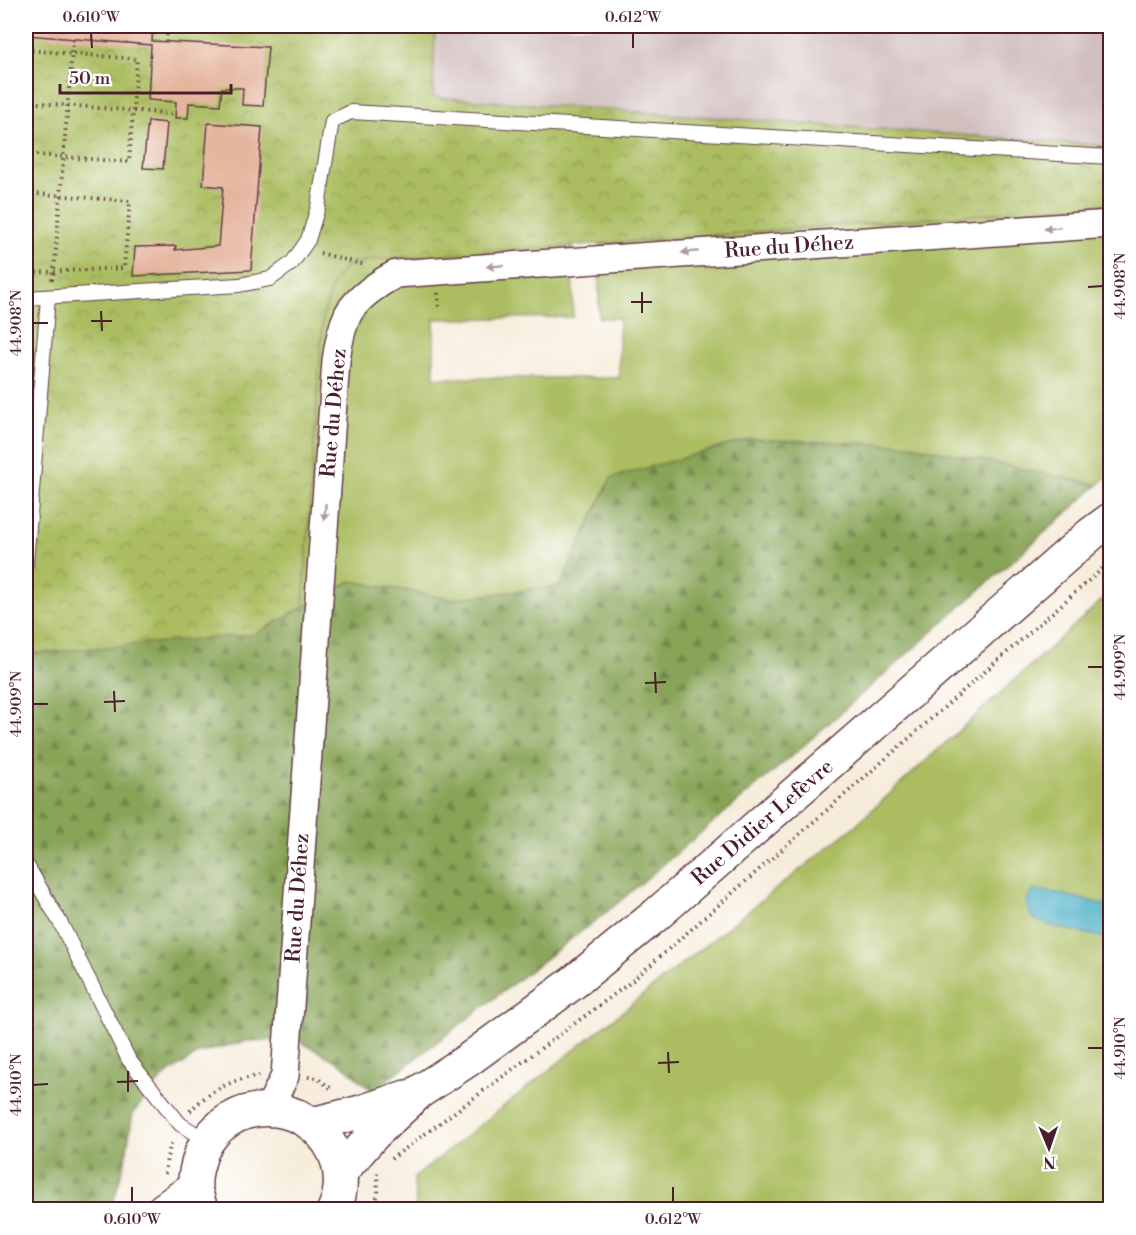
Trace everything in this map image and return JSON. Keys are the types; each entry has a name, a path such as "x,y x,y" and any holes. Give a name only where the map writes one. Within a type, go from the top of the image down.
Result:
{"main road":[{"name":"Rue Didier Lefèvre","path":"339,1173 374,1134 419,1092 574,982 656,915 1104,522"},
{"name":"Rue Didier Lefèvre","path":"312,1124 361,1112 419,1092"},
{"path":"163,1209 198,1198 197,1163 207,1141 224,1123 245,1112 268,1108 292,1113 312,1124 328,1141 338,1161 341,1184 334,1209"}],"street":[{"name":"Rue du Déhez","path":"268,1108 285,1076 336,361 340,336 349,313 358,302 382,281 396,274 1110,224"}],"lane":[{"path":"26,298 239,285 270,279 292,262 308,240 318,207 332,121 351,112 1110,157"},
{"path":"26,563 48,298"},
{"path":"26,864 61,924 129,1060 180,1124 207,1141"}],"path":[{"path":"166,42 168,26"},
{"path":"48,298 54,272 73,39"},
{"path":"26,50 137,58 129,162 26,154"},
{"path":"26,102 175,114"},
{"path":"26,193 130,201 124,268 26,273"}],"shaded area":[{"path":"435,26 1110,26 1110,146 433,97"}],"green space":[{"path":"26,26 435,26 433,97 1110,146 1110,204 368,260 344,268 332,286 323,316 303,607 255,634 26,654"},
{"path":"1110,204 1110,473 1098,485 910,445 611,478 560,586 452,599 351,581 303,607 323,316 332,286 344,268 368,260 572,246 573,317 434,319 434,378 619,378 619,318 599,318 599,245"},
{"path":"750,439 910,445 1098,485 793,755 613,907 373,1091 340,1063 297,1040 247,1041 199,1053 161,1079 133,1113 125,1162 111,1209 26,1210 26,654 255,634 351,581 452,599 560,586 611,478"},
{"path":"1110,593 1110,1209 414,1210 416,1204 414,1178 850,830"}],"water":[{"path":"1032,890 1057,893 1110,906 1110,939 1052,926 1033,919 1026,905"}],"building":[{"path":"26,26 153,26 152,41 268,47 263,106 242,105 243,88 222,88 220,105 189,103 188,118 175,118 176,102 148,100 151,45 26,35"},
{"path":"148,121 167,123 163,169 143,168"},
{"path":"208,123 262,127 251,270 133,276 135,247 176,246 175,250 218,246 223,187 203,185"}]}
